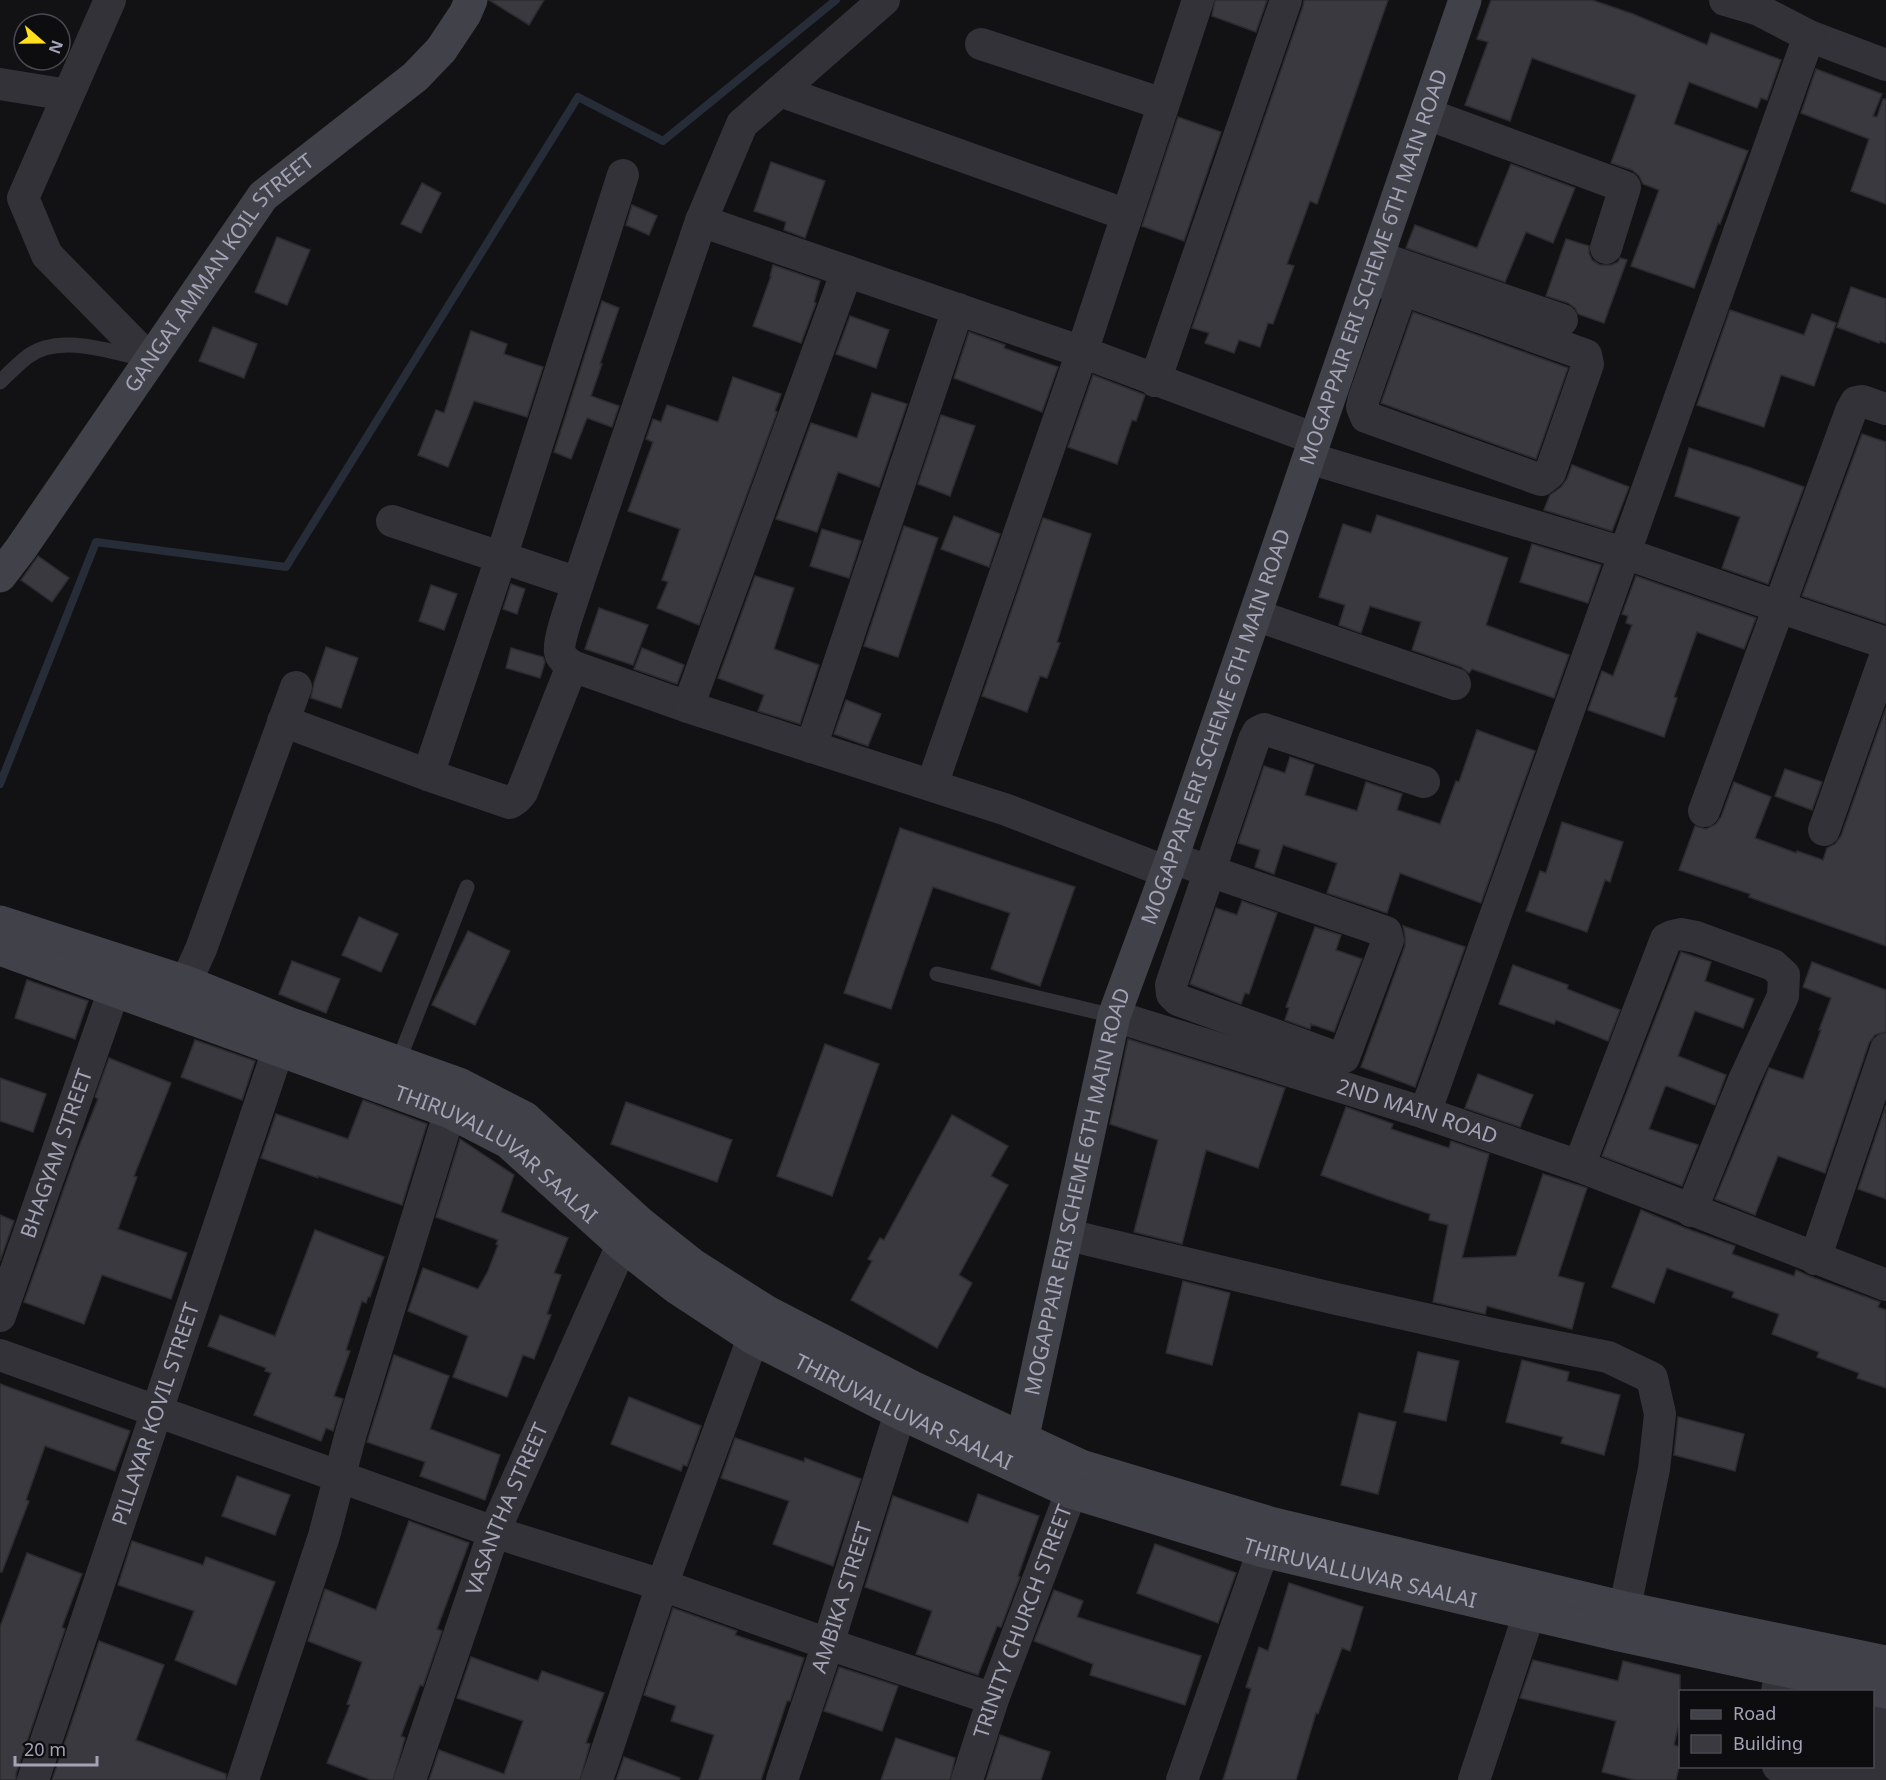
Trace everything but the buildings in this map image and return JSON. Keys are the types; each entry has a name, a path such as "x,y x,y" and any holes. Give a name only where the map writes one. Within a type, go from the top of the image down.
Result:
{"main road":[{"name":"GANGAI AMMAN KOIL STREET","path":"0,576 263,196 415,77 441,50 465,14 471,0"},
{"name":"MOGAPPAIR ERI SCHEME 6TH MAIN ROAD","path":"1020,1452 1114,1016 1169,865 1465,0"},
{"name":"THIRUVALLUVAR SAALAI","path":"0,922 186,982 288,1023 398,1062 454,1098 508,1142 622,1245 677,1288 753,1338 900,1413 1020,1452"},
{"name":"THIRUVALLUVAR SAALAI","path":"0,949 278,1050 525,1118 640,1223 693,1265 767,1312 912,1387 1020,1452 1076,1479 1263,1551 1532,1600"},
{"name":"THIRUVALLUVAR SAALAI","path":"1076,1479 1270,1523 1532,1600 1622,1622 1886,1662"},
{"name":"THIRUVALLUVAR SAALAI","path":"1622,1622 1779,1680 1867,1690"}],"street":[{"path":"110,0 23,198 47,255 150,360"},
{"path":"884,0 742,124 701,221 578,583 560,641 560,652 565,660 572,666 688,707 932,785 1169,865 1211,871 1386,932 1388,940 1344,1057 1338,1058 1178,1000 1172,994 1171,985 1211,871 1254,741 1258,732 1264,729 1424,782"},
{"path":"932,785 1082,352 1198,0"},
{"path":"1155,381 1286,0"},
{"path":"1725,0 1760,5 1809,36 1886,65"},
{"path":"1425,1113 1809,36"},
{"path":"981,44 1163,104"},
{"path":"0,84 68,95"},
{"path":"780,91 1127,215"},
{"path":"1426,114 1625,187 1606,248"},
{"path":"428,775 501,558 622,176"},
{"path":"701,221 1082,352 1312,449 1886,643"},
{"path":"1374,267 1402,290 1586,355 1588,364 1554,462 1550,473 1541,480 1366,417 1362,407 1364,398 1402,290"},
{"path":"1374,267 1562,320"},
{"path":"688,707 847,271"},
{"path":"811,747 958,309"},
{"path":"1704,811 1853,406 1862,400 1886,409"},
{"path":"392,521 578,583"},
{"path":"1255,615 1455,684"},
{"path":"1824,830 1886,654"},
{"path":"283,721 510,803 522,792 572,666"},
{"path":"186,982 201,949 296,687"},
{"path":"1579,1166 1666,939 1681,934 1696,937 1773,965 1784,975 1783,996 1744,1080 1691,1211"},
{"name":"BHAGYAM STREET","path":"0,1316 114,990"},
{"name":"2ND MAIN ROAD","path":"1114,1016 1425,1113 1579,1166 1886,1285"},
{"path":"1815,1258 1886,1049"},
{"name":"PILLAYAR KOVIL STREET","path":"33,1780 278,1050"},
{"path":"243,1780 324,1536 351,1433 454,1098"},
{"path":"1068,1235 1332,1298 1608,1357 1652,1378 1660,1414 1654,1469 1622,1622"},
{"name":"VASANTHA STREET","path":"410,1780 494,1532 622,1245"},
{"path":"597,1780 662,1585 753,1338"},
{"path":"0,1355 494,1532 662,1585 993,1699"},
{"name":"AMBIKA STREET","path":"782,1780 828,1644 900,1413"},
{"name":"TRINITY CHURCH STREET","path":"967,1780 993,1699 1076,1479"},
{"path":"1182,1780 1263,1551"},
{"path":"1473,1780 1532,1600"},
{"path":"1872,1780 1886,1710"},
{"path":"1882,1780 1886,1763"},
{"path":"1783,1768 1848,1780"}],"lane":[{"path":"0,382 29,355 56,345 91,346 150,360"},
{"path":"398,1062 467,887"},
{"name":"2ND MAIN ROAD","path":"937,974 1114,1016"}],"waterway":[{"path":"0,784 96,542 286,567 578,97 663,141 836,0"}]}
